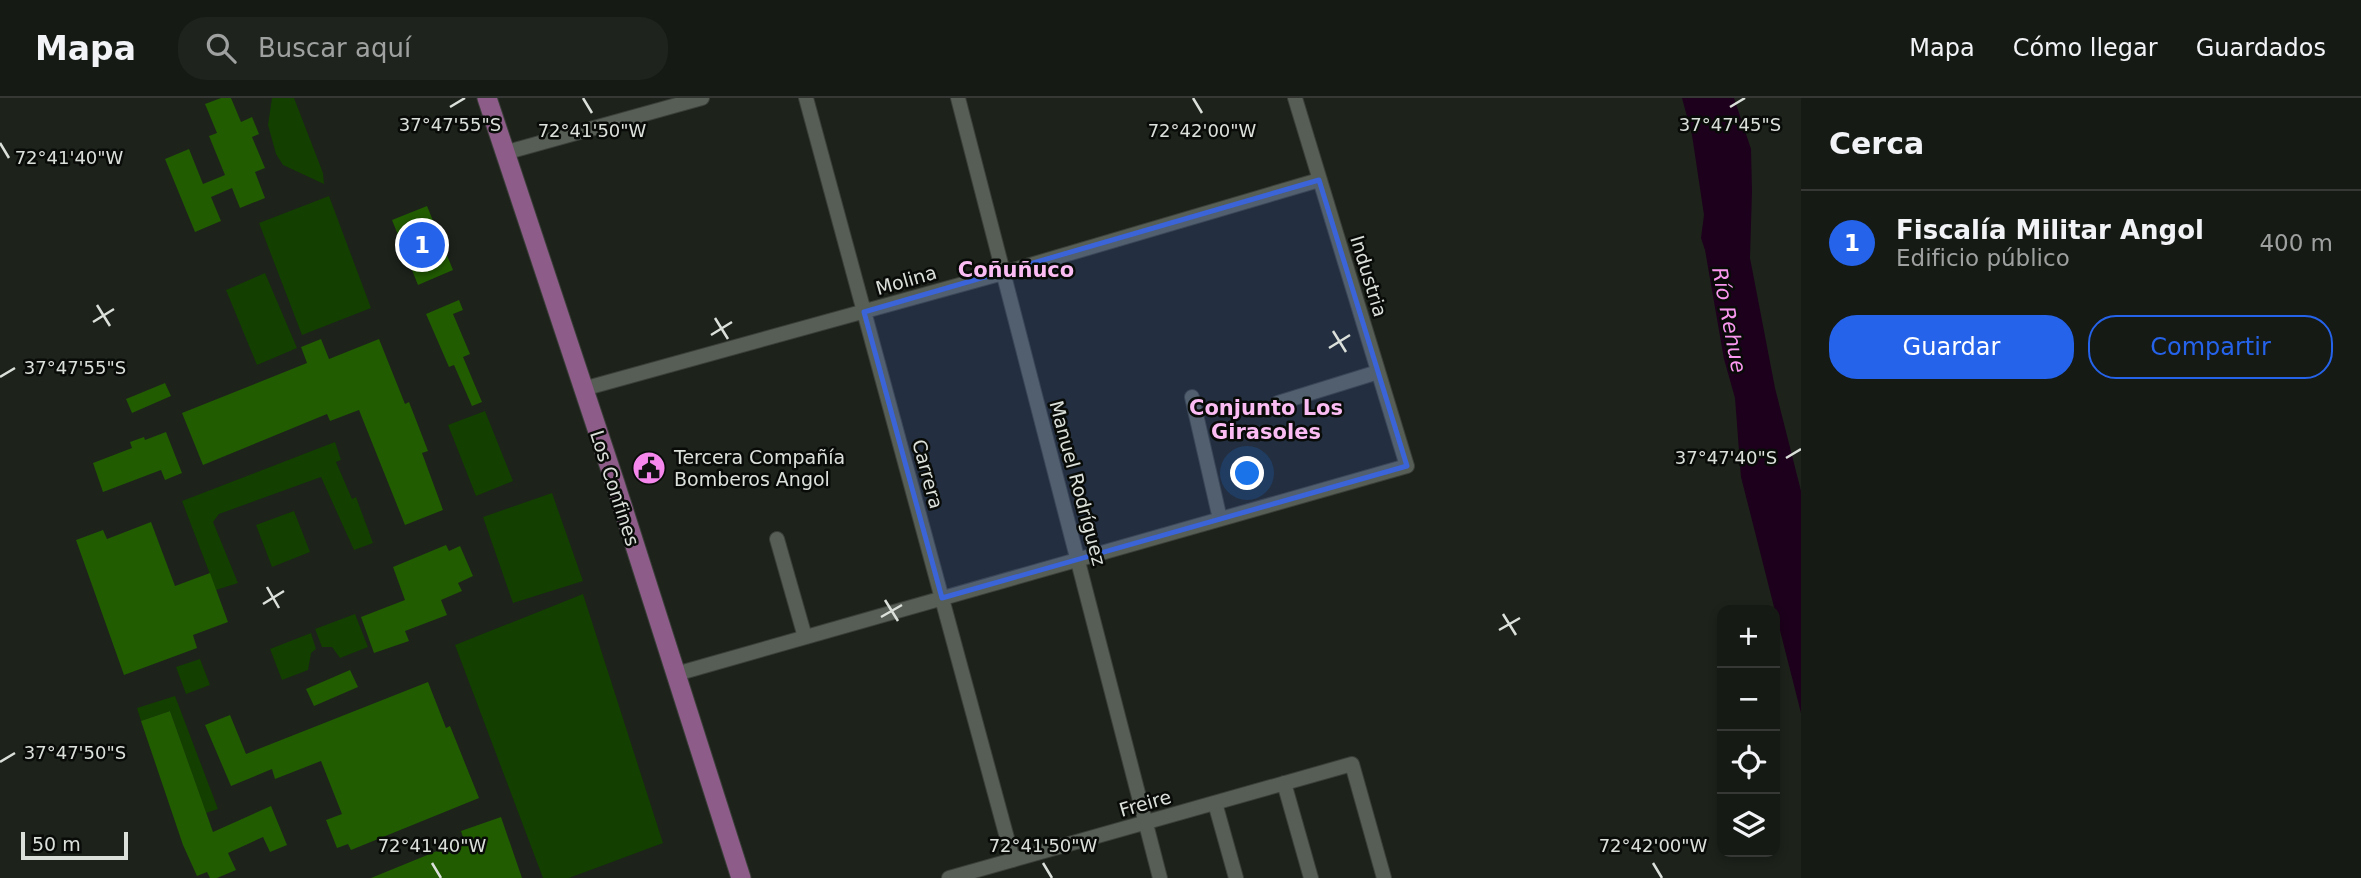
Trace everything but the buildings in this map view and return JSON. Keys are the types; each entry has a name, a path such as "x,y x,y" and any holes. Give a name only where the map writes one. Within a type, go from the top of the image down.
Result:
{"main road":[{"name":"Los Confines","path":"487,98 741,878"}],"street":[{"path":"504,153 702,98"},
{"name":"Carrera","path":"806,98 1013,860"},
{"name":"Manuel Rodríguez","path":"958,98 1160,878"},
{"name":"Industria","path":"1220,519 1407,466 1295,98"},
{"name":"Molina","path":"583,389 864,312 1320,180"},
{"path":"1278,403 1378,372"},
{"path":"676,674 1220,519 1192,397"},
{"path":"777,540 805,637"},
{"name":"Freire","path":"949,878 1352,764 1384,878"},
{"path":"1284,783 1311,878"},
{"path":"1215,803 1236,878"}],"highlighted area":[{"path":"1319,180 1407,466 942,598 864,312"}],"green space":[{"path":"272,98 294,98 323,173 324,184 283,165 276,154 268,125"},
{"path":"329,196 371,308 302,335 259,223"},
{"path":"265,273 297,348 257,365 226,290"},
{"path":"485,411 513,481 476,496 448,425"},
{"path":"335,442 341,460 336,462 352,499 356,497 373,543 354,550 321,477 219,514 213,522 238,583 216,590 182,501"},
{"path":"552,493 583,581 513,603 483,517"},
{"path":"294,511 310,552 272,567 256,525"},
{"path":"583,594 663,843 569,878 543,878 455,645"},
{"path":"355,614 368,647 340,658 332,647 322,647 315,629"},
{"path":"311,633 316,649 311,653 308,670 282,680 270,649"},
{"path":"200,659 210,685 186,694 176,667"},
{"path":"175,696 218,809 206,813 170,711 141,721 137,708"}],"water":[{"name":"Río Rehue","path":"1682,98 1734,98 1751,149 1750,258 1775,388 1801,491 1801,713 1780,630 1780,605 1774,605 1741,477 1735,398 1724,359 1701,238 1704,215 1692,135"}],"place":[{"name":"Fiscalía Militar Angol","path":"422,245"},
{"name":"Tercera Compañía Bomberos Angol","path":"649,468"}],"district":[{"name":"Coñuñuco","path":"1016,270"},
{"name":"Conjunto Los Girasoles","path":"1266,420"}]}
